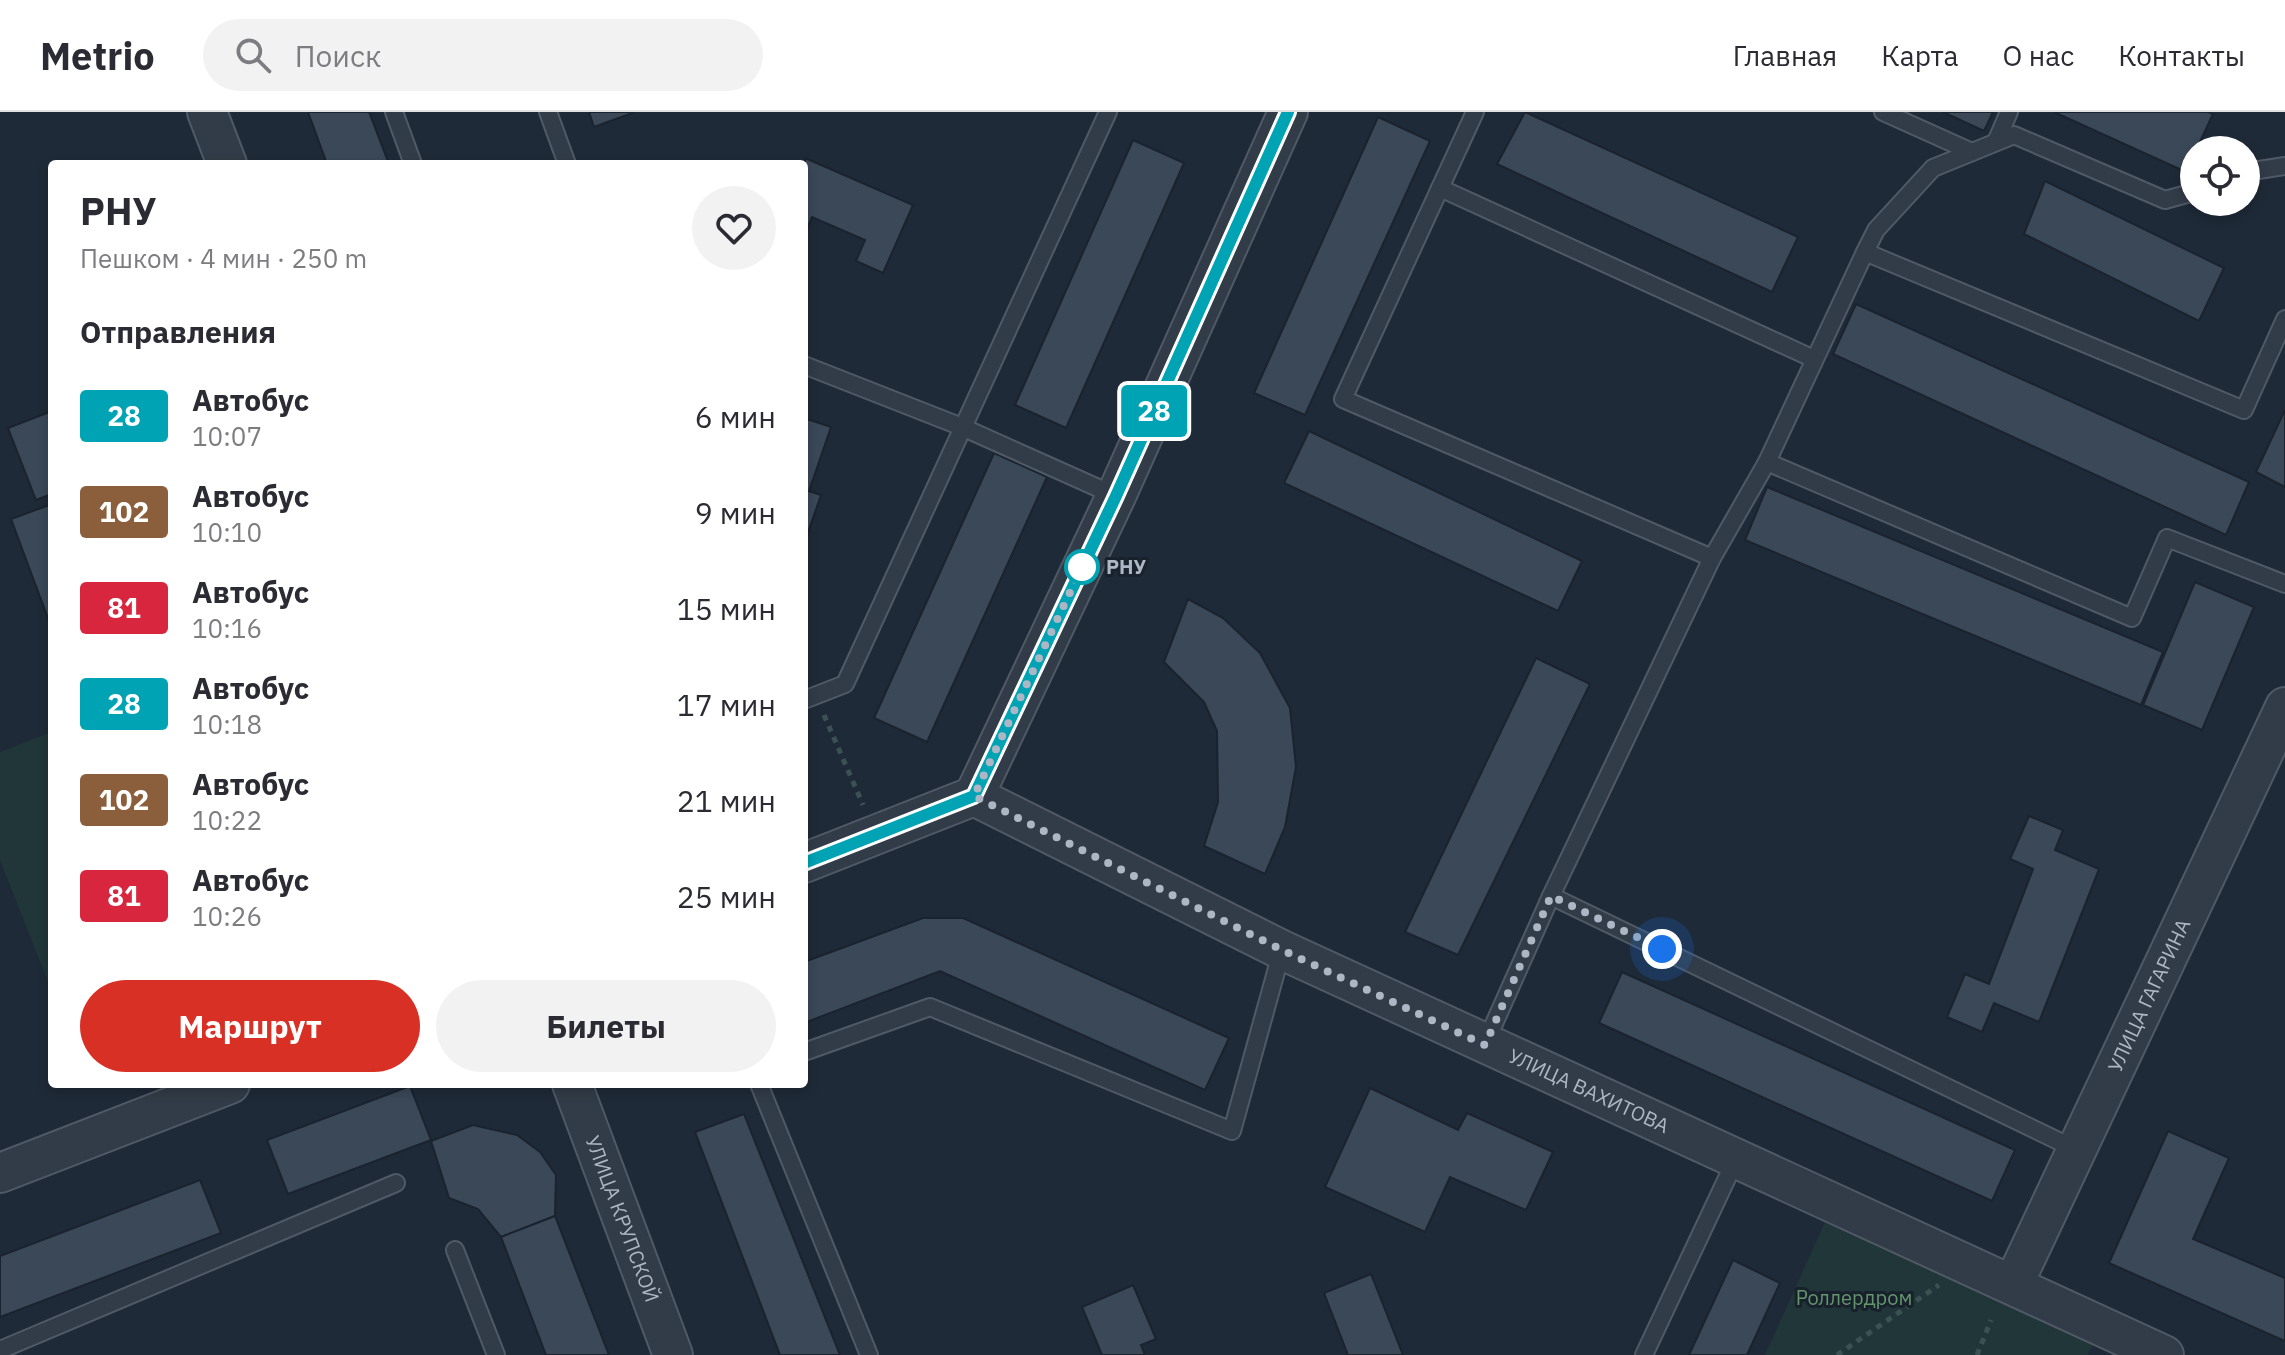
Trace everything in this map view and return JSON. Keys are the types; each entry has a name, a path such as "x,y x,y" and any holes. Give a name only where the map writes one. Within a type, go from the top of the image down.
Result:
{"street":[{"path":"207,112 225,160"},
{"path":"808,861 974,796 1116,496 1288,112"},
{"name":"УЛИЦА ГАГАРИНА","path":"2013,1285 2079,1151 2285,707"},
{"name":"УЛИЦА ВАХИТОВА","path":"974,796 1282,950 2164,1355"},
{"path":"0,1173 220,1088"},
{"name":"УЛИЦА КРУПСКОЙ","path":"573,1088 673,1355"}],"lane":[{"path":"394,112 412,160"},
{"path":"548,112 566,160"},
{"path":"810,698 845,684 1108,112"},
{"path":"1883,112 1972,152"},
{"path":"1996,142 2009,112"},
{"path":"1470,114 1440,188 1343,399 1712,558"},
{"path":"1485,1045 1551,896 1712,558 1767,462 1876,230 1933,168 2014,135 2165,200 2180,196"},
{"path":"2260,170 2285,166"},
{"path":"1440,188 1814,359"},
{"path":"1865,252 2244,410 2285,319"},
{"path":"808,367 962,427 1116,496"},
{"path":"1767,462 2132,618 2167,538 2285,584"},
{"path":"1551,896 2079,1151"},
{"path":"808,1051 930,1007 1232,1131 1282,950"},
{"path":"761,1088 869,1355"},
{"path":"1644,1355 1737,1157"},
{"path":"0,1350 396,1183"},
{"path":"455,1250 496,1355"}],"path":[{"path":"810,698 876,835"},
{"path":"1837,1355 1950,1278 1961,1261"},
{"path":"1977,1355 1991,1320"}],"green space":[{"path":"48,734 48,982 0,860 0,752"},
{"name":"Роллердром","path":"1825,1222 2094,1342 2088,1355 1765,1355"}],"building":[{"path":"308,112 369,112 387,160 326,160"},
{"path":"589,112 635,112 594,127"},
{"path":"1525,112 1798,237 1772,292 1497,164"},
{"path":"1943,112 1993,112 1984,131"},
{"path":"2054,112 2213,114 2203,136 2180,136 2180,169"},
{"path":"1378,117 1430,141 1305,415 1254,393"},
{"path":"1133,140 1184,163 1066,428 1015,405"},
{"path":"805,158 913,205 883,273 856,261 865,240 812,217 808,226 808,160"},
{"path":"2045,181 2224,268 2199,321 2024,234"},
{"path":"1856,304 2249,482 2226,535 1833,354"},
{"path":"2285,410 2285,487 2256,472"},
{"path":"48,413 48,496 36,500 8,428"},
{"path":"808,419 831,427 809,491 821,495 808,532"},
{"path":"1309,431 1582,561 1558,611 1284,483"},
{"path":"994,453 1047,477 927,742 874,718"},
{"path":"1767,487 2163,652 2141,705 1745,540"},
{"path":"48,505 48,618 11,519"},
{"path":"2195,582 2254,607 2202,730 2143,705"},
{"path":"1188,599 1223,618 1260,653 1290,708 1296,767 1285,827 1265,874 1204,846 1218,802 1217,731 1204,702 1164,662"},
{"path":"1536,658 1590,684 1458,955 1405,932"},
{"path":"2029,816 2063,830 2055,850 2099,869 2039,1022 1994,1003 1982,1032 1947,1017 1965,974 1989,984 2033,869 2010,859"},
{"path":"923,918 963,918 1229,1038 1205,1090 940,971 808,1021 808,961"},
{"path":"1622,972 2015,1150 1992,1201 1599,1023"},
{"path":"411,1088 431,1140 288,1194 267,1140"},
{"path":"1370,1088 1458,1130 1467,1113 1553,1152 1526,1210 1450,1177 1425,1232 1325,1187"},
{"path":"744,1114 840,1355 780,1355 695,1132"},
{"path":"473,1125 517,1135 540,1152 556,1175 555,1216 501,1237 478,1209 449,1198 431,1141"},
{"path":"2168,1131 2229,1158 2193,1239 2285,1278 2285,1341 2109,1263"},
{"path":"200,1180 221,1233 0,1317 0,1256"},
{"path":"555,1216 609,1355 546,1355 501,1237"},
{"path":"1733,1260 1780,1283 1747,1355 1689,1355"},
{"path":"1371,1274 1403,1355 1348,1355 1324,1293"},
{"path":"1133,1285 1156,1339 1141,1345 1145,1355 1102,1355 1082,1307"}],"bus line":[{"name":"28","path":"808,861 974,796 1116,496 1288,112"}],"place":[{"name":"РНУ","path":"1082,567"}],"route":[{"path":"1082,567 974,796 1282,950 1485,1045 1551,896 1662,949"}]}
